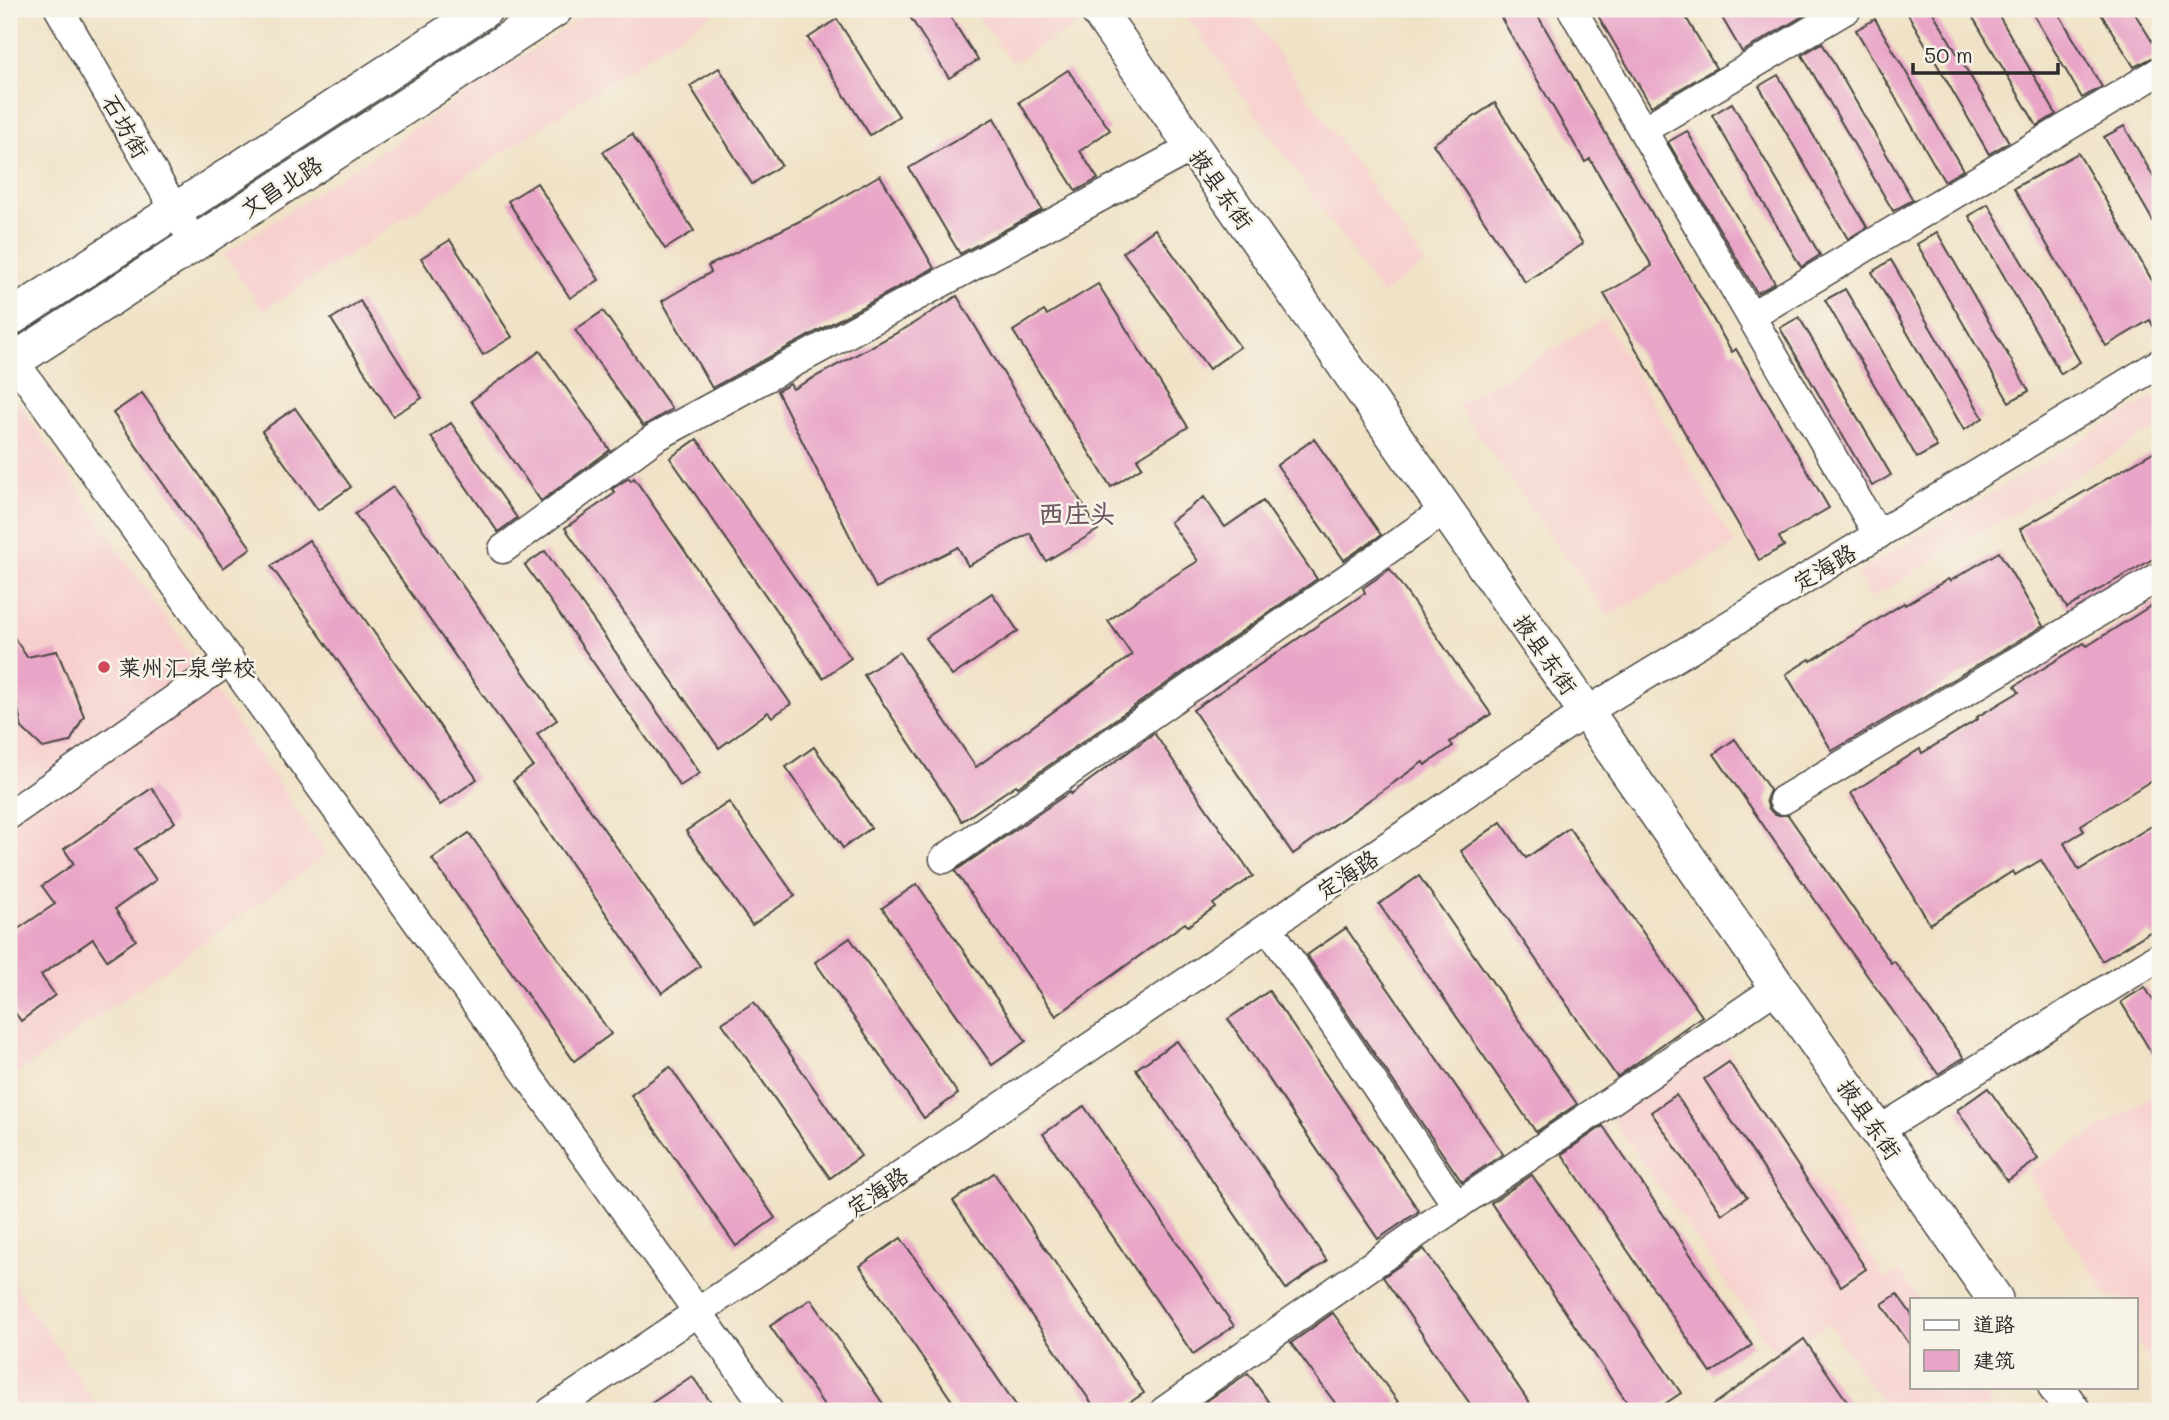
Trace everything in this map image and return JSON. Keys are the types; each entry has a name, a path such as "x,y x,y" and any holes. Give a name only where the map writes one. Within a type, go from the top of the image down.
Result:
{"main road":[{"name":"文昌北路","path":"9,319 485,9"},
{"name":"文昌北路","path":"12,362 555,9"},
{"name":"掖县东街","path":"1097,9 1994,1298"},
{"path":"2057,1388 2073,1411"}],"street":[{"name":"石坊街","path":"59,9 194,243"},
{"path":"1572,9 1878,535"},
{"path":"1643,130 1847,9"},
{"path":"1751,316 2160,71"},
{"path":"503,549 656,436 1193,147"},
{"path":"12,362 230,660 769,1411"},
{"name":"定海路","path":"551,1411 1586,712 2160,363"},
{"path":"944,859 1445,510"},
{"path":"1783,800 2160,576"},
{"path":"9,816 230,660"},
{"path":"1268,927 1457,1206"},
{"path":"1878,1131 2160,956"},
{"path":"1164,1411 1457,1206 1778,988"}],"shaded area":[{"path":"595,9 720,9 263,311 224,254"},
{"path":"973,9 1067,9 1078,24 1012,63"},
{"path":"1182,9 1247,9 1425,263 1381,294"},
{"path":"1604,319 1735,545 1608,616 1457,405"},
{"path":"2160,393 2160,426 1871,598 1857,573"},
{"name":"莱州汇泉学校","path":"19,403 327,855 9,1080 9,410"},
{"path":"1717,1034 1886,1280 1900,1271 1918,1298 1910,1298 1910,1388 1979,1388 1991,1405 1980,1411 1887,1411 1828,1323 1778,1357 1606,1111"},
{"path":"2160,1092 2160,1377 2138,1343 2138,1298 2109,1298 2027,1172"},
{"path":"9,1277 101,1411 9,1411"}],"building":[{"path":"905,9 945,9 978,60 949,78"},
{"path":"1496,9 1534,9 1732,352 1736,349 1829,508 1779,537 1784,546 1759,560 1604,294 1652,266 1590,159 1585,162"},
{"path":"1594,9 1681,9 1716,68 1651,106"},
{"path":"1717,9 1815,9 1742,52"},
{"path":"1905,9 1931,9 2009,142 1989,154"},
{"path":"1968,9 1995,9 2056,114 2037,126"},
{"path":"2030,9 2056,9 2102,87 2082,98"},
{"path":"2098,9 2132,9 2160,54 2134,67"},
{"path":"837,19 899,116 870,135 808,38"},
{"path":"1875,19 1963,170 1944,181 1856,30"},
{"path":"1822,43 1913,200 1893,211 1802,55"},
{"path":"719,68 781,165 752,184 690,86"},
{"path":"1068,70 1110,130 1080,151 1098,179 1076,191 1019,102"},
{"path":"1778,75 1867,227 1848,239 1759,86"},
{"path":"1495,103 1583,244 1525,282 1433,144"},
{"path":"1732,103 1820,255 1801,267 1712,115"},
{"path":"994,118 1042,210 960,254 909,168"},
{"path":"2124,126 2160,188 2160,233 2104,137"},
{"path":"1687,131 1775,283 1757,293 1668,142"},
{"path":"632,134 694,231 665,249 603,152"},
{"path":"2078,153 2160,294 2160,339 2150,320 2106,346 2014,188"},
{"path":"880,175 934,268 712,388 662,301 711,272 708,266 808,217"},
{"path":"537,183 599,280 570,298 508,201"},
{"path":"1988,204 2080,362 2061,374 1969,216"},
{"path":"1155,229 1240,347 1209,369 1123,252"},
{"path":"1937,232 2029,391 2009,402 1917,244"},
{"path":"450,240 512,337 483,355 421,258"},
{"path":"1891,260 1983,418 1964,430 1872,272"},
{"path":"1098,284 1188,427 1137,459 1142,467 1111,487 1013,331 1044,311 1047,315"},
{"path":"1845,289 1937,447 1917,458 1825,300"},
{"path":"957,296 1098,530 1046,561 1030,533 968,566 958,547 876,588 777,391 790,384 793,389 906,328"},
{"path":"360,301 422,398 393,416 331,319"},
{"path":"603,311 672,409 643,426 575,330"},
{"path":"1799,317 1891,475 1872,486 1780,328"},
{"path":"540,351 610,450 541,501 471,401"},
{"path":"142,393 251,548 223,568 113,413"},
{"path":"295,408 351,487 318,510 262,431"},
{"path":"451,423 517,518 498,532 431,437"},
{"path":"697,439 851,658 823,678 670,458"},
{"path":"1314,439 1381,535 1344,560 1277,465"},
{"path":"2160,448 2160,555 2067,608 2020,529"},
{"path":"629,478 631,481 634,478 791,704 772,717 768,712 719,748 565,528 615,493 612,489"},
{"path":"393,487 557,720 537,734 700,966 662,993 513,781 533,766 355,514"},
{"path":"1204,497 1225,527 1263,501 1317,579 1018,787 1016,785 962,821 864,675 899,652 976,767 1132,655 1108,621 1198,561 1170,522"},
{"path":"309,540 477,779 440,805 271,566"},
{"path":"545,551 700,773 680,786 525,565"},
{"path":"1999,552 2043,626 1832,751 1786,674 1904,603 1905,605 1948,579 1950,581"},
{"path":"1390,569 1491,714 1450,742 1453,746 1425,765 1423,762 1293,854 1193,710 1365,593 1363,588"},
{"path":"992,593 1018,631 952,676 926,638"},
{"path":"2160,600 2160,775 2081,825 2084,831 2064,843 2079,870 2160,821 2160,939 2155,941 2150,932 2102,961 2041,860 2015,875 2013,871 1930,924 1851,793 1920,749 1922,753 1978,719 1977,717 2019,692 2015,686 2084,643 2087,646"},
{"path":"9,630 27,657 57,651 84,716 70,742 43,748 22,728 15,695 9,693"},
{"path":"1154,733 1253,876 1213,904 1215,907 1188,926 1185,923 1056,1016 955,871 1070,792 1071,794"},
{"path":"1735,739 1770,790 1766,800 1769,809 1775,815 1788,815 1891,963 1894,961 1964,1058 1938,1074 1869,978 1714,754"},
{"path":"814,747 871,828 843,848 786,767"},
{"path":"152,788 175,822 135,849 156,880 115,909 136,940 107,960 93,939 41,975 55,995 21,1021 9,1004 9,935 55,904 42,886 74,864 64,849"},
{"path":"729,802 795,896 752,925 686,831"},
{"path":"1501,822 1526,858 1569,828 1702,1016 1617,1077 1461,851"},
{"path":"469,833 611,1034 574,1061 432,859"},
{"path":"1419,876 1577,1104 1536,1132 1379,904"},
{"path":"917,884 1026,1041 992,1065 882,908"},
{"path":"1346,928 1503,1154 1462,1182 1307,955"},
{"path":"850,938 958,1094 924,1118 815,962"},
{"path":"2145,987 2160,1012 2160,1067 2121,1002"},
{"path":"1269,991 1419,1211 1378,1239 1228,1019"},
{"path":"754,1002 861,1156 830,1178 722,1023"},
{"path":"1177,1041 1327,1261 1286,1289 1136,1069"},
{"path":"1729,1062 1866,1269 1841,1286 1704,1079"},
{"path":"670,1067 775,1218 736,1246 631,1095"},
{"path":"1988,1088 2038,1159 2007,1181 1957,1110"},
{"path":"1676,1095 1747,1197 1722,1214 1651,1112"},
{"path":"1084,1106 1234,1326 1193,1354 1043,1134"},
{"path":"1603,1126 1752,1345 1711,1373 1562,1154"},
{"path":"994,1173 1144,1393 1117,1411 1097,1411 953,1201"},
{"path":"1532,1175 1681,1393 1654,1411 1633,1411 1491,1203"},
{"path":"901,1238 1020,1411 959,1411 860,1266"},
{"path":"1424,1249 1535,1411 1475,1411 1383,1277"},
{"path":"1897,1294 1910,1312 1910,1345 1882,1304"},
{"path":"811,1299 888,1411 828,1411 770,1326"},
{"path":"1333,1313 1398,1402 1384,1411 1341,1411 1291,1343"},
{"path":"1804,1339 1854,1411 1705,1411 1781,1356"},
{"path":"1248,1373 1275,1411 1212,1411 1205,1402"},
{"path":"692,1376 717,1411 640,1411"}],"place":[{"name":"莱州汇泉学校","path":"104,667"}],"district":[{"name":"西庄头","path":"1077,513"}]}
